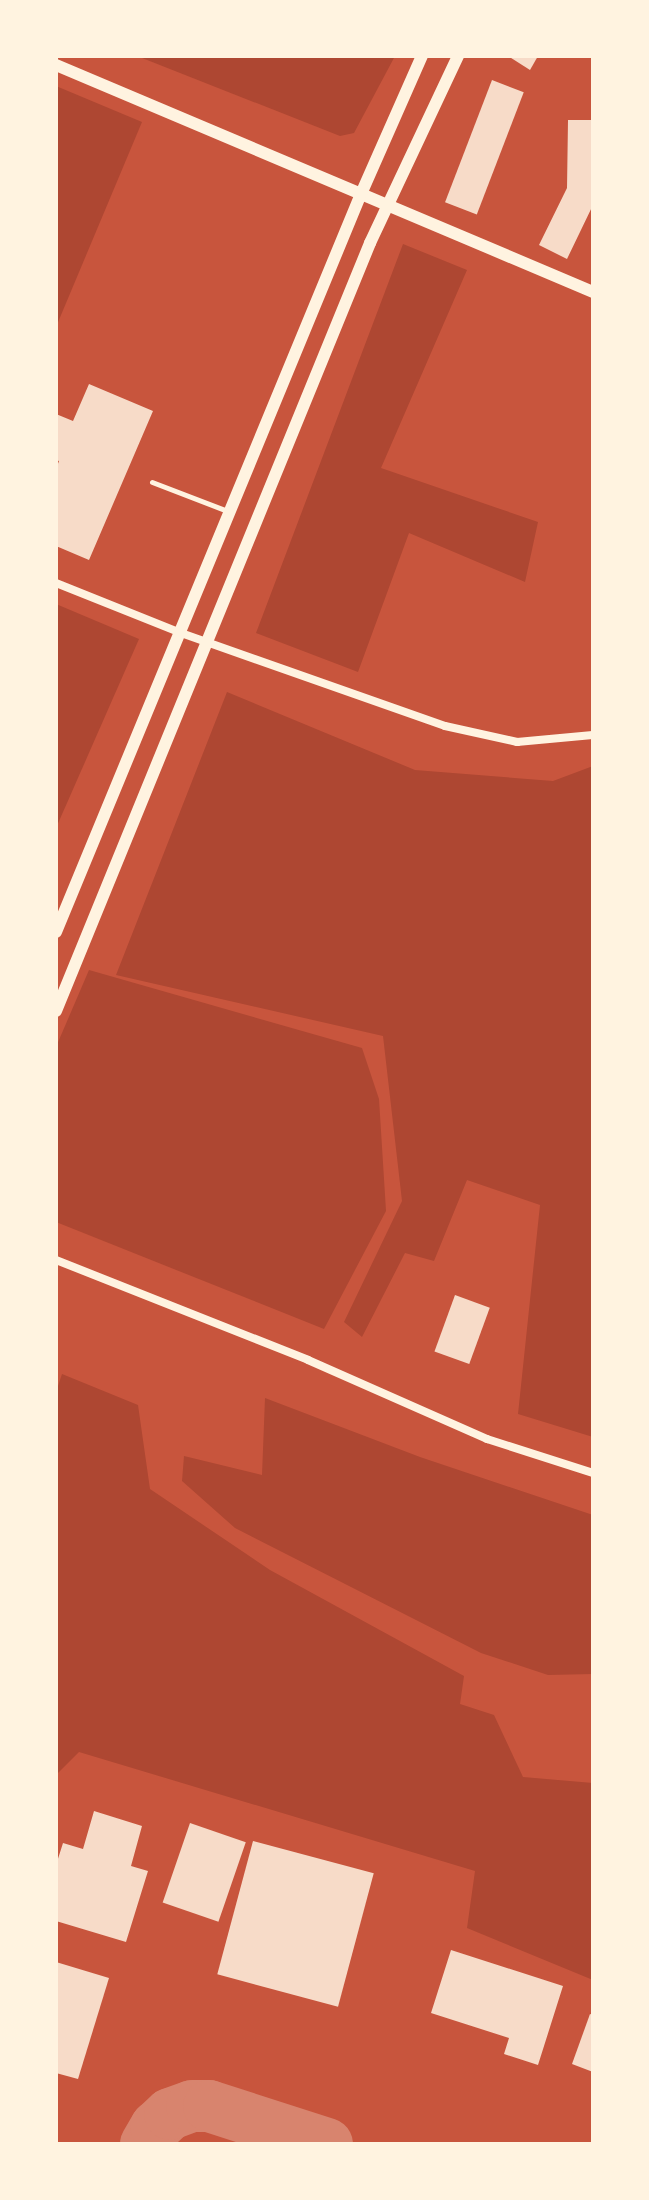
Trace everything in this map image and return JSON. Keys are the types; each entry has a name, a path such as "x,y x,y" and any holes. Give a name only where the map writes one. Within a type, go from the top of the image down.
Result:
{"street":[{"path":"56,932 361,194 422,56"},
{"path":"56,1011 387,205 458,56"},
{"path":"56,65 593,291"},
{"path":"56,583 181,633 483,736 517,742 593,735"},
{"path":"56,1260 308,1360 487,1439 593,1473"}],"lane":[{"path":"152,482 231,512"}],"shaded area":[{"path":"137,56 395,56 354,133 340,136"},
{"path":"56,86 142,122 56,327"},
{"path":"403,244 467,270 381,468 538,522 525,582 409,533 358,672 256,633"},
{"path":"56,604 139,639 56,828"},
{"path":"227,692 415,770 553,781 593,766 593,1437 518,1414 540,1205 467,1180 434,1261 405,1253 362,1337 344,1322 402,1201 383,1036 116,975"},
{"path":"89,970 362,1048 379,1099 386,1211 324,1329 56,1222 56,1047"},
{"path":"62,1374 138,1405 150,1489 270,1570 464,1676 460,1704 494,1715 523,1777 593,1783 593,1980 467,1928 475,1871 79,1752 56,1775 56,1392"},
{"path":"265,1398 420,1457 593,1515 593,1674 548,1675 481,1653 235,1528 182,1481 184,1456 262,1475"}],"building":[{"path":"508,56 538,56 530,70"},
{"path":"492,80 524,92 477,214 445,202"},
{"path":"568,120 593,120 593,205 567,259 539,245 567,188"},
{"path":"89,384 153,411 89,560 56,546 56,469 59,461 56,460 56,414 73,421"},
{"path":"455,1295 490,1308 469,1364 434,1351"},
{"path":"94,1811 142,1826 131,1866 148,1871 126,1942 56,1921 56,1865 63,1843 83,1849"},
{"path":"190,1823 246,1842 218,1922 163,1902"},
{"path":"253,1841 374,1873 338,2007 217,1974"},
{"path":"451,1950 563,1986 538,2065 504,2054 509,2038 431,2013"},
{"path":"56,1962 109,1978 78,2079 56,2073"},
{"path":"590,2014 593,2015 593,2072 572,2064"}],"taxiway":[{"path":"146,2144 156,2127 170,2114 192,2106 209,2106 327,2144"}]}
